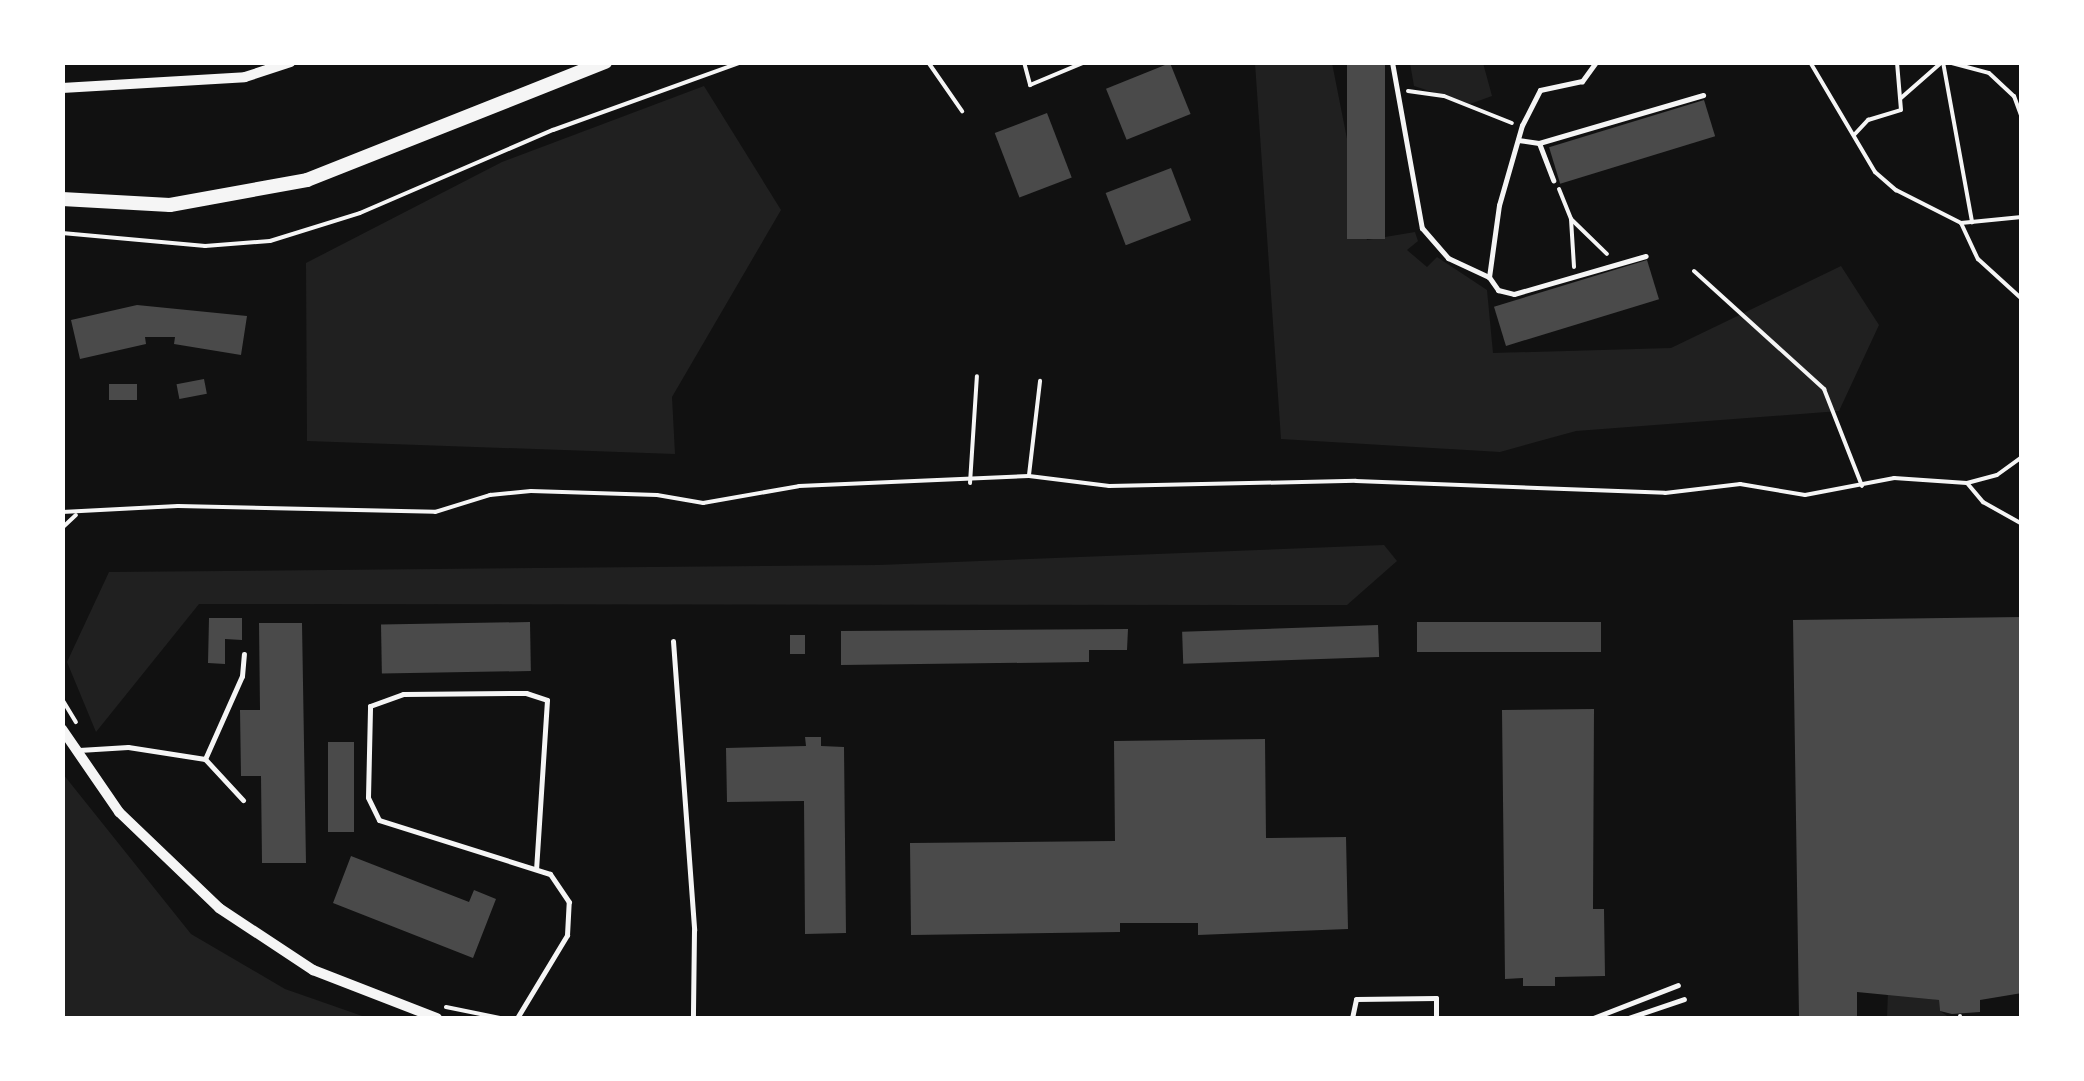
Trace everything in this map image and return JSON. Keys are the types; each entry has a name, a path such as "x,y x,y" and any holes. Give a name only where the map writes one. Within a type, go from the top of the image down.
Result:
{"main road":[{"path":"62,199 170,205 289,185 404,147 604,62"}],"street":[{"path":"62,88 245,77 291,62"},
{"path":"62,729 143,838 230,916 313,970 437,1018"}],"lane":[{"path":"358,62 379,62"},
{"path":"1392,62 1422,228 1448,258 1488,277 1498,290 1514,294 1646,256"},
{"path":"1488,277 1499,205 1522,125 1540,90 1582,81 1596,62"},
{"path":"1518,140 1539,143 1703,96"},
{"path":"1539,143 1553,180"},
{"path":"673,641 694,930 692,1018"},
{"path":"205,760 242,676 244,654"},
{"path":"517,1018 567,935 569,902 550,874 379,820 368,798 370,706 403,694 526,693 546,700 550,718 536,869"},
{"path":"76,750 90,748 205,760 244,800"},
{"path":"1593,1018 1678,984"},
{"path":"1352,1018 1356,998 1436,998 1436,1018"},
{"path":"1628,1018 1684,999"}],"path":[{"path":"62,234 205,246 270,241 325,226 553,130 742,62"},
{"path":"928,62 962,111"},
{"path":"1024,62 1030,85 1086,62"},
{"path":"1810,62 1876,172 1896,190 1961,223 2022,216"},
{"path":"1897,62 1901,98"},
{"path":"1854,135 1868,120 1891,118 1901,98 1944,62"},
{"path":"1944,62 1989,72 2014,96 2022,118"},
{"path":"1944,62 1966,158 1972,222"},
{"path":"1397,92 1421,90 1522,125"},
{"path":"1564,196 1571,219 1574,276"},
{"path":"1571,219 1618,264"},
{"path":"1961,223 1978,260 2022,299"},
{"path":"1694,271 1824,389 1862,486"},
{"path":"970,484 978,376"},
{"path":"1029,476 1040,381"},
{"path":"62,512 76,515 178,506 424,513 531,491 657,495 702,503 799,486 911,479 970,484 1029,476 1128,486 1356,480 1665,493 1740,484 1789,495 1894,478 1967,483 1996,475 2022,457"},
{"path":"1967,483 1982,502 2022,524"},
{"path":"62,528 76,515"},
{"path":"62,698 90,748"},
{"path":"433,1002 500,1018"}],"shaded area":[{"path":"1255,63 1332,63 1367,240 1415,232 1418,241 1407,250 1427,267 1437,257 1487,290 1493,353 1671,348 1841,266 1879,325 1839,411 1576,431 1500,452 1281,439"},
{"path":"1410,63 1483,63 1492,96 1470,104 1414,86"},
{"path":"704,86 781,210 672,397 675,454 307,441 306,263 502,162"},
{"path":"1384,545 1397,561 1347,605 199,604 96,732 67,662 109,572 879,565"},
{"path":"63,774 191,934 285,989 368,1018 63,1018"},
{"path":"1888,991 1939,1000 1940,1011 1950,1018 1887,1018"}],"building":[{"path":"1347,62 1385,62 1385,239 1347,239"},
{"path":"1170,63 1191,114 1127,140 1106,89"},
{"path":"1704,100 1715,136 1560,184 1549,147"},
{"path":"1047,113 1072,177 1019,197 995,133"},
{"path":"1171,168 1191,220 1126,245 1106,193"},
{"path":"1647,260 1659,299 1506,346 1494,307"},
{"path":"137,305 247,316 241,355 174,344 175,337 145,337 146,344 80,359 71,320"},
{"path":"204,379 207,394 179,399 177,384"},
{"path":"109,384 137,384 137,400 109,400"},
{"path":"2022,617 2022,993 1980,1000 1980,1012 1952,1014 1940,1011 1939,1000 1857,992 1857,1016 1799,1017 1793,620"},
{"path":"209,618 242,618 242,640 225,639 225,664 208,663"},
{"path":"530,622 531,671 382,674 381,625"},
{"path":"1417,622 1601,622 1601,652 1417,652"},
{"path":"259,623 302,623 306,863 262,863 261,776 241,776 240,710 260,710"},
{"path":"1378,625 1379,657 1183,664 1182,632"},
{"path":"1128,629 1127,650 1089,650 1089,662 841,665 841,631"},
{"path":"790,635 805,635 805,654 790,654"},
{"path":"1594,709 1593,909 1604,909 1605,976 1555,977 1555,986 1523,986 1523,978 1505,979 1502,710"},
{"path":"805,737 821,737 821,746 844,747 846,933 805,934 804,801 727,802 726,748 806,746"},
{"path":"1265,739 1266,838 1346,837 1348,929 1198,935 1198,923 1120,923 1120,932 911,935 910,843 1115,841 1114,741"},
{"path":"328,742 354,742 354,832 328,832"},
{"path":"351,856 469,902 474,890 496,899 473,958 333,903"}]}
